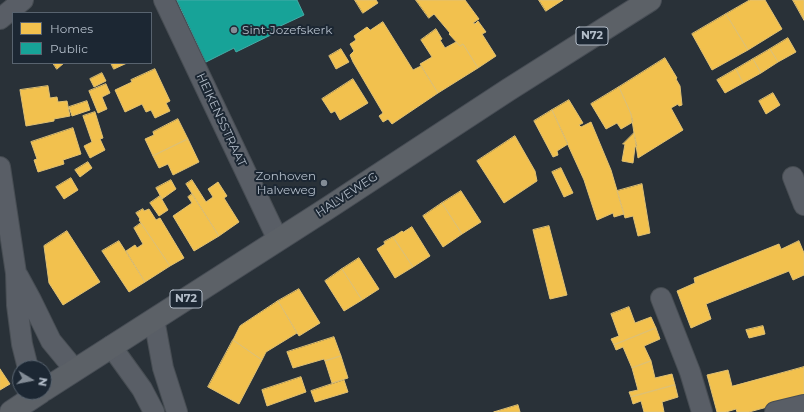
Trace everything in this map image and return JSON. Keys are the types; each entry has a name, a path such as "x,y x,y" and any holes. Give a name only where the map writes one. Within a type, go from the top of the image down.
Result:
{"main road":[{"name":"HALVEWEG","path":"52,384 650,0"},
{"name":"HALVEWEG","path":"11,412 28,400"}],"street":[{"path":"0,19 23,0"},
{"name":"HEIKENSSTRAAT","path":"164,0 278,240"},
{"path":"0,167 16,273 17,305 22,344 26,360"},
{"path":"793,177 804,205"},
{"path":"16,273 51,341 75,370"},
{"path":"661,298 690,372 702,412"},
{"path":"154,319 163,368 177,412"},
{"path":"111,346 142,389 154,412"},
{"path":"775,412 804,405"}],"building: Homes":[{"path":"355,0 376,0 378,3 363,13"},
{"path":"416,0 465,0 479,19 473,23 475,24 478,21 486,32 482,34 496,56 478,68 463,44 460,46 434,14 429,18"},
{"path":"539,0 563,0 546,11"},
{"path":"750,0 765,0 782,29 748,50 726,14"},
{"path":"793,0 804,0 804,20"},
{"path":"726,14 748,50 712,70 692,34"},
{"path":"383,22 413,70 421,66 438,93 392,124 388,119 383,122 379,116 383,113 350,55 354,51 350,44 356,40 354,36 367,27 370,30"},
{"path":"436,29 445,48 456,42 460,46 463,44 478,68 438,93 420,64 432,57 421,40"},
{"path":"788,38 796,52 778,62 770,49"},
{"path":"341,49 349,62 336,69 329,56"},
{"path":"770,49 778,62 761,73 753,59"},
{"path":"665,58 680,86 682,105 679,106 678,104 671,108 683,130 638,158 631,114 619,87"},
{"path":"753,59 761,73 743,83 736,69"},
{"path":"54,64 63,64 57,69"},
{"path":"112,64 125,64 114,69"},
{"path":"155,69 170,101 166,103 170,111 155,118 151,110 146,112 142,104 125,112 115,90 132,82 131,80"},
{"path":"736,69 743,83 725,93 717,80"},
{"path":"102,73 106,81 94,87 90,79"},
{"path":"353,79 368,103 340,120 335,111 331,113 322,99"},
{"path":"106,84 110,93 102,97 107,109 98,113 89,91"},
{"path":"48,86 50,98 57,97 58,102 67,101 70,116 54,119 54,121 26,126 20,90"},
{"path":"619,87 633,122 621,129 617,123 606,129 591,104"},
{"path":"773,93 780,105 766,114 759,101"},
{"path":"569,100 583,123 579,125 581,127 591,122 611,170 624,214 614,217 613,213 597,220 584,180 552,110"},
{"path":"87,101 90,110 72,116 69,107"},
{"path":"552,110 568,144 557,151 558,155 553,157 534,121"},
{"path":"95,112 103,138 100,139 105,150 90,158 84,146 92,142 83,116"},
{"path":"178,119 188,139 153,156 145,139 154,135 153,132"},
{"path":"73,128 81,154 63,160 64,164 38,172 34,160 37,159 31,142"},
{"path":"634,133 637,146 635,147 633,163 622,161 625,144 623,144"},
{"path":"515,136 535,171 537,181 504,203 477,161"},
{"path":"188,139 199,162 173,175 168,164 159,168 153,156"},
{"path":"88,162 92,168 80,177 75,170"},
{"path":"561,168 573,193 564,197 552,172"},
{"path":"71,178 78,190 64,199 56,187"},
{"path":"171,180 176,189 162,199 156,188"},
{"path":"192,180 206,202 213,197 208,189 218,182 227,196 224,198 239,222 219,236 186,184"},
{"path":"642,184 650,233 638,236 633,216 625,218 617,191"},
{"path":"461,191 481,222 462,234 442,203"},
{"path":"192,194 219,236 194,251 173,216 192,203 188,197"},
{"path":"160,196 168,210 159,216 150,203"},
{"path":"442,203 462,234 443,247 423,216"},
{"path":"143,209 144,211 149,209 156,220 160,218 184,258 170,266 139,220 140,219 136,213"},
{"path":"141,223 170,266 145,282 126,251 135,245 137,248 143,244 134,228"},
{"path":"549,226 567,295 550,299 533,230"},
{"path":"412,227 430,256 413,267 393,237"},
{"path":"67,231 100,282 63,305 49,283 44,246"},
{"path":"393,237 413,267 395,278 377,249 385,244 384,242"},
{"path":"119,241 145,282 129,292 102,251"},
{"path":"799,241 804,253 804,275 793,280 789,271 706,304 711,319 691,328 677,291 695,283 694,278 779,244 781,249"},
{"path":"359,258 379,289 362,300 342,269"},
{"path":"342,269 362,300 344,311 325,281"},
{"path":"299,289 320,323 299,336 278,301"},
{"path":"278,301 297,333 266,352 262,360 233,340 240,326"},
{"path":"629,307 635,323 651,317 656,328 614,345 611,339 619,336 611,314"},
{"path":"763,326 765,334 749,338 746,330"},
{"path":"656,328 660,339 644,346 651,361 632,368 623,347 616,350 614,345"},
{"path":"334,337 341,356 325,361 324,359 293,368 287,352"},
{"path":"233,340 262,360 239,404 208,387"},
{"path":"341,356 348,378 332,383 325,361"},
{"path":"651,361 655,378 672,374 675,385 631,397 629,392 638,390 632,368"},
{"path":"804,367 804,397 749,412 737,412 736,409 726,412 717,412 707,375 728,370 732,386"},
{"path":"0,369 10,384 0,390"},
{"path":"301,377 306,392 267,406 262,390"},
{"path":"344,380 348,392 315,402 311,391"},
{"path":"675,385 678,397 662,402 664,412 644,412 641,401 633,404 631,397"},
{"path":"518,405 520,412 494,412"}],"building: Public":[{"name":"Sint-Jozefskerk","path":"177,0 297,0 304,15 276,28 277,32 236,52 234,48 206,62"}],"place":[{"name":"Sint-Jozefskerk","path":"234,30"},
{"name":"Zonhoven Halveweg","path":"324,183"}]}
